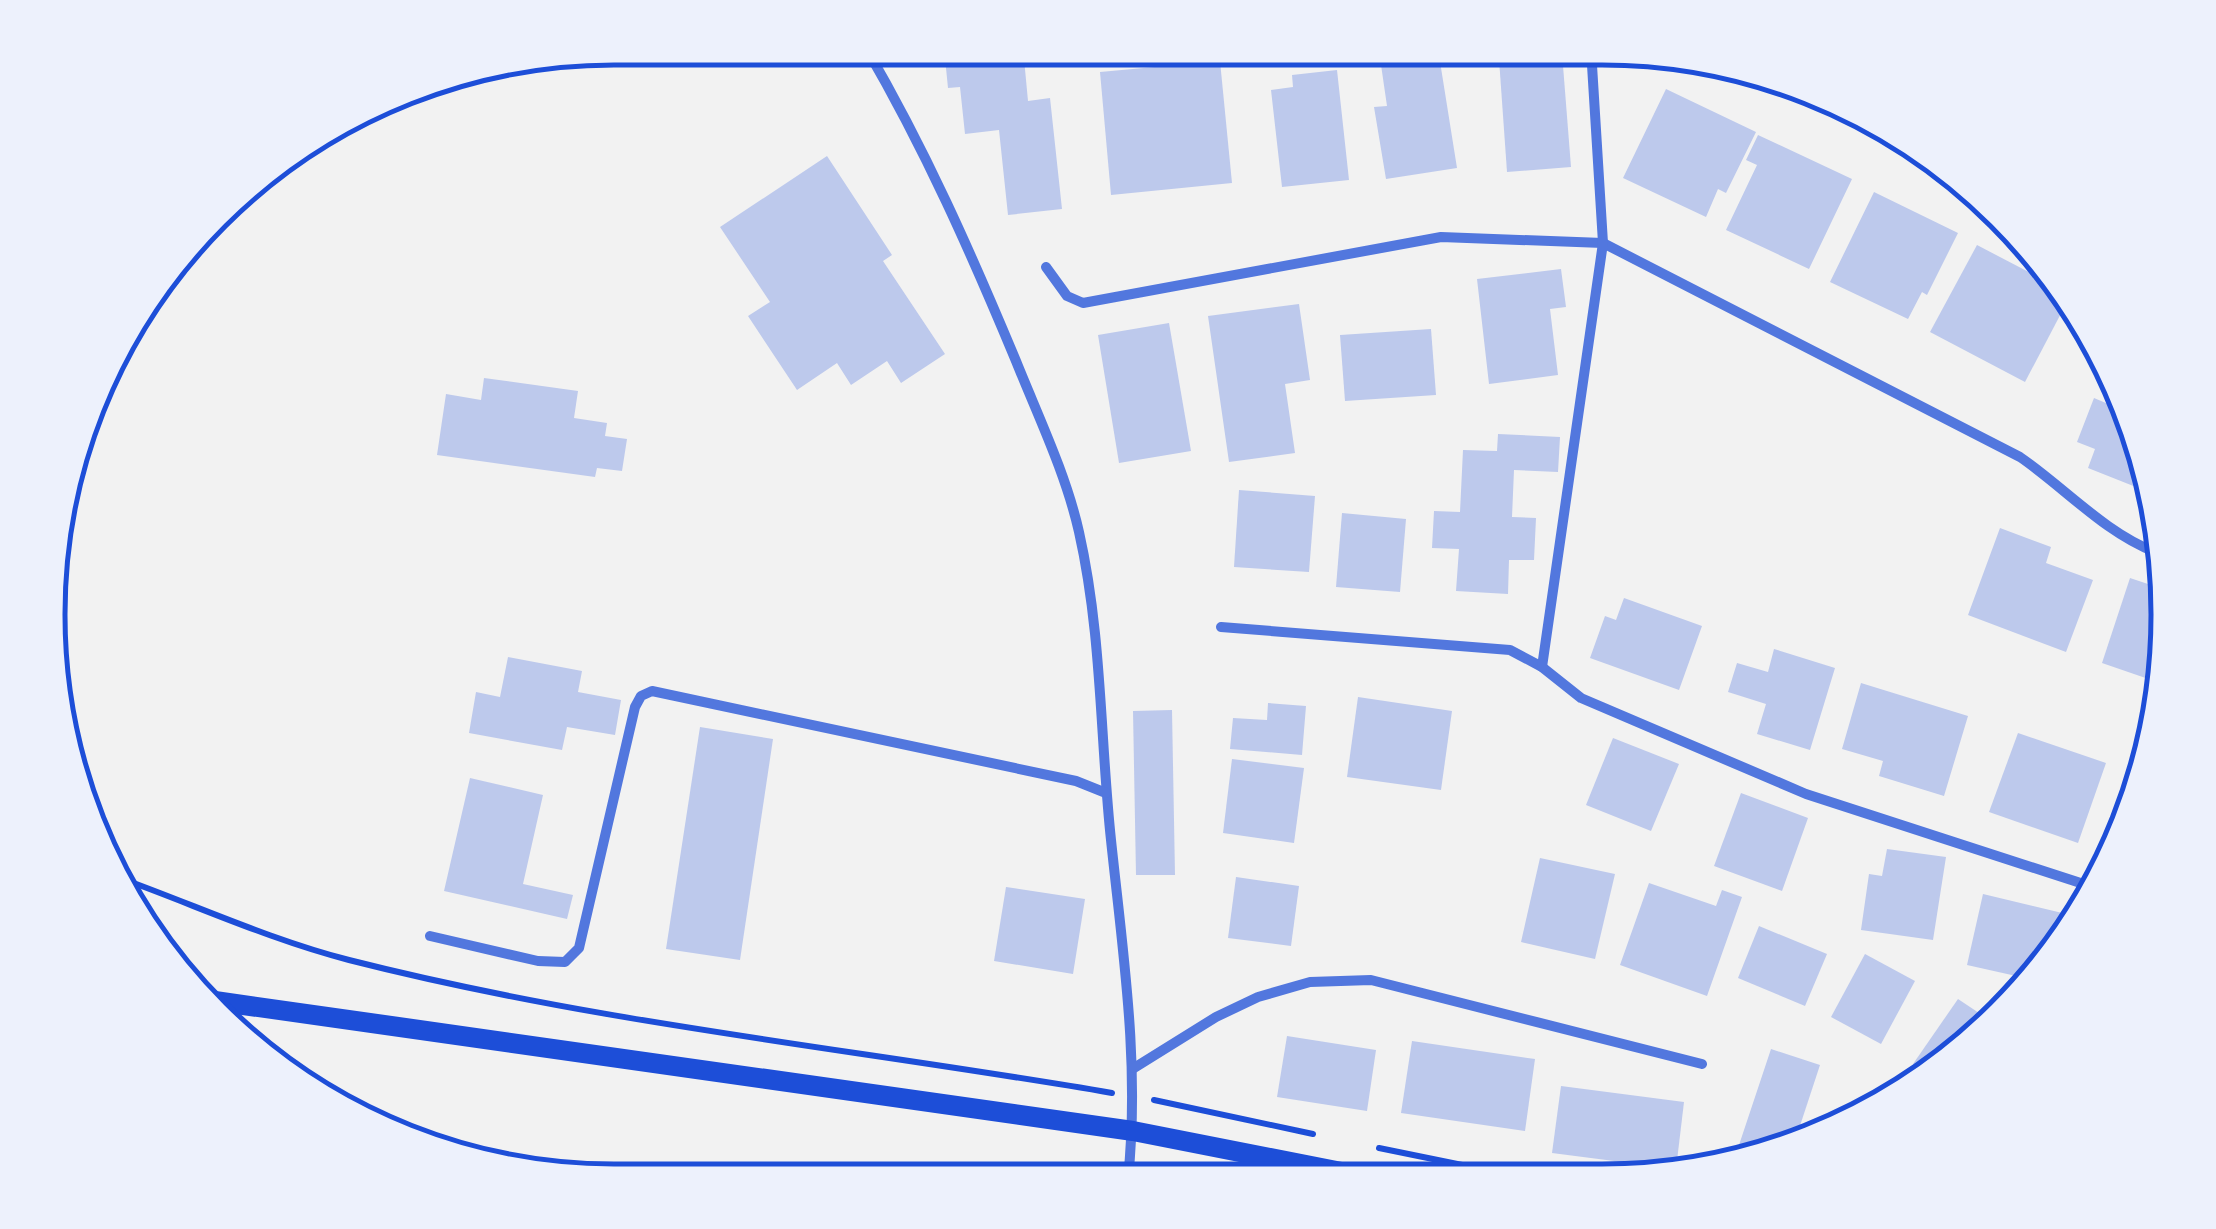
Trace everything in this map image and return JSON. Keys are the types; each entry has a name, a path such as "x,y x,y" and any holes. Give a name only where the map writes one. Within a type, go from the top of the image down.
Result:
{"main road":[{"path":"225,1002 1133,1131 1301,1164"}],"street":[{"path":"876,65 921,143 972,256 1042,424 1079,529 1100,655 1106,793 1128,971 1135,1096 1129,1164"},
{"path":"1542,667 1603,243 1592,65"},
{"path":"1046,266 1066,296 1083,302 1441,237 1603,243 2020,457 2123,540 2147,549"},
{"path":"1221,627 1510,650 1542,667 1581,698 1806,794 2080,883"},
{"path":"430,936 538,961 565,962 579,948 635,707 641,696 652,690 1057,777 1106,793"},
{"path":"1134,1068 1216,1016 1258,997 1310,982 1371,980 1702,1064"}],"path":[{"path":"136,884 343,959 498,996 730,1036 1135,1096"}],"building":[{"path":"946,65 1025,65 1028,101 1050,98 1062,209 1008,215 999,130 965,134 960,87 948,88"},
{"path":"1220,65 1232,183 1111,195 1100,72"},
{"path":"1381,65 1441,65 1457,168 1386,179 1374,107 1387,106"},
{"path":"1499,65 1563,65 1571,167 1507,172"},
{"path":"1337,70 1349,180 1282,187 1271,90 1293,87 1292,75"},
{"path":"1666,89 1756,132 1726,193 1718,189 1706,217 1623,178"},
{"path":"1758,135 1852,179 1809,269 1726,230 1757,165 1746,160"},
{"path":"827,156 892,255 883,261 945,354 901,383 887,361 851,385 837,363 797,390 748,316 770,302 720,227"},
{"path":"1874,192 1958,233 1927,295 1922,292 1908,319 1830,282"},
{"path":"1977,245 2032,274 2061,314 2025,382 1930,332"},
{"path":"1561,269 1566,307 1550,309 1558,375 1489,384 1477,279"},
{"path":"1299,304 1310,380 1285,384 1295,453 1229,462 1208,316"},
{"path":"1169,323 1191,451 1119,463 1098,335"},
{"path":"1431,329 1436,395 1345,401 1340,335"},
{"path":"484,378 578,391 574,418 607,423 605,436 627,439 622,471 597,468 595,477 437,455 446,394 481,400"},
{"path":"2094,398 2109,404 2135,487 2088,468 2095,449 2077,442"},
{"path":"1498,434 1560,437 1558,472 1514,470 1512,517 1536,518 1534,560 1509,560 1508,594 1456,591 1459,549 1432,548 1434,511 1460,512 1463,450 1497,451"},
{"path":"1239,490 1315,496 1309,572 1234,567"},
{"path":"1342,513 1406,519 1400,592 1336,587"},
{"path":"2000,528 2051,547 2046,563 2093,580 2066,652 1968,615"},
{"path":"2130,578 2150,585 2147,678 2102,663"},
{"path":"1624,598 1702,626 1679,690 1590,658 1605,616 1616,620"},
{"path":"1774,649 1835,668 1810,750 1757,734 1766,704 1728,692 1737,663 1768,672"},
{"path":"508,657 582,671 578,692 621,700 615,735 567,727 562,750 469,733 476,692 500,697"},
{"path":"1861,683 1968,716 1944,796 1879,776 1883,761 1842,749"},
{"path":"1358,697 1452,711 1441,790 1347,777"},
{"path":"1268,703 1306,706 1302,755 1230,749 1233,718 1267,720"},
{"path":"1172,710 1175,875 1136,875 1133,711"},
{"path":"700,727 773,739 740,960 666,949"},
{"path":"2018,733 2106,763 2078,843 1989,812"},
{"path":"1613,738 1679,764 1651,831 1586,805"},
{"path":"1232,759 1304,768 1294,843 1223,833"},
{"path":"470,778 543,795 523,884 573,895 567,919 444,891"},
{"path":"1741,793 1808,818 1782,891 1714,866"},
{"path":"1887,849 1946,857 1933,940 1861,930 1869,874 1882,876"},
{"path":"1540,858 1615,874 1595,959 1521,942"},
{"path":"1236,877 1299,886 1291,946 1228,938"},
{"path":"1649,883 1716,906 1722,890 1742,897 1707,996 1620,965"},
{"path":"1006,887 1085,899 1073,974 994,961"},
{"path":"1983,894 2062,913 2016,976 1967,965"},
{"path":"1759,926 1827,954 1805,1006 1738,978"},
{"path":"1865,954 1915,981 1881,1044 1831,1017"},
{"path":"1958,999 1979,1013 1936,1050 1913,1064"},
{"path":"1287,1036 1376,1050 1367,1111 1277,1097"},
{"path":"1412,1041 1535,1059 1525,1131 1401,1113"},
{"path":"1771,1049 1820,1065 1800,1127 1739,1146"},
{"path":"1561,1086 1684,1102 1677,1158 1631,1163 1552,1153"}]}
